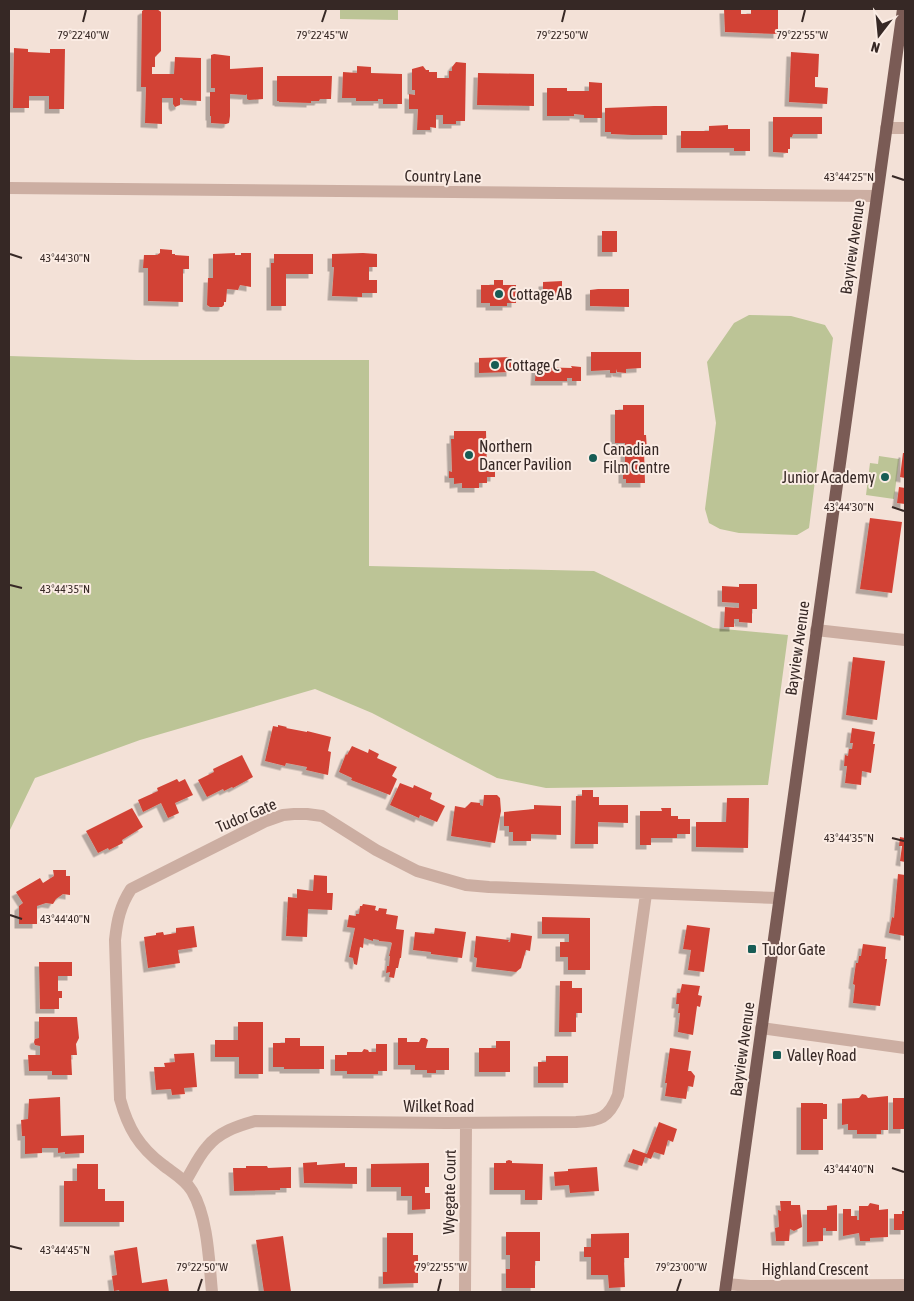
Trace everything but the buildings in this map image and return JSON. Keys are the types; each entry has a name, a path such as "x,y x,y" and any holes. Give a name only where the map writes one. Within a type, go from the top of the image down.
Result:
{"main road":[{"name":"Bayview Avenue","path":"725,1288 903,9"}],"street":[{"path":"886,128 905,128"},
{"name":"Country Lane","path":"9,188 876,196"},
{"path":"816,630 905,640"},
{"name":"Tudor Gate","path":"185,1182 152,1156 137,1141 125,1118 120,1099 115,940 117,919 123,902 131,889 266,821 283,815 307,814 322,816 394,860 416,871 440,879 489,887 778,898"},
{"name":"Wilket Road","path":"185,1182 207,1147 221,1134 237,1126 256,1121 466,1123 592,1121 603,1118 613,1109 618,1095 646,894"},
{"path":"761,1028 905,1048"},
{"name":"Wyegate Court","path":"465,1292 466,1123"},
{"path":"185,1182 195,1198 201,1214 212,1292"},
{"name":"Highland Crescent","path":"725,1288 750,1286 905,1285"}],"green space":[{"path":"340,9 398,9 398,20 340,19"},
{"path":"749,315 791,316 825,325 833,338 809,528 797,535 739,533 720,529 709,523 705,509 716,423 707,362 734,323"},
{"path":"9,356 136,360 369,360 369,566 594,571 713,628 788,635 768,785 546,788 497,778 372,713 315,689 140,740 35,778 9,832"},
{"path":"879,456 899,459 894,499 866,495 870,463 878,464"}],"place":[{"name":"Cottage AB","path":"499,294"},
{"name":"Cottage C","path":"495,365"},
{"name":"Northern Dancer Pavilion","path":"469,455"},
{"name":"Canadian Film Centre","path":"593,458"},
{"name":"Junior Academy","path":"885,477"},
{"name":"Tudor Gate","path":"752,949"},
{"name":"Valley Road","path":"777,1055"}]}
